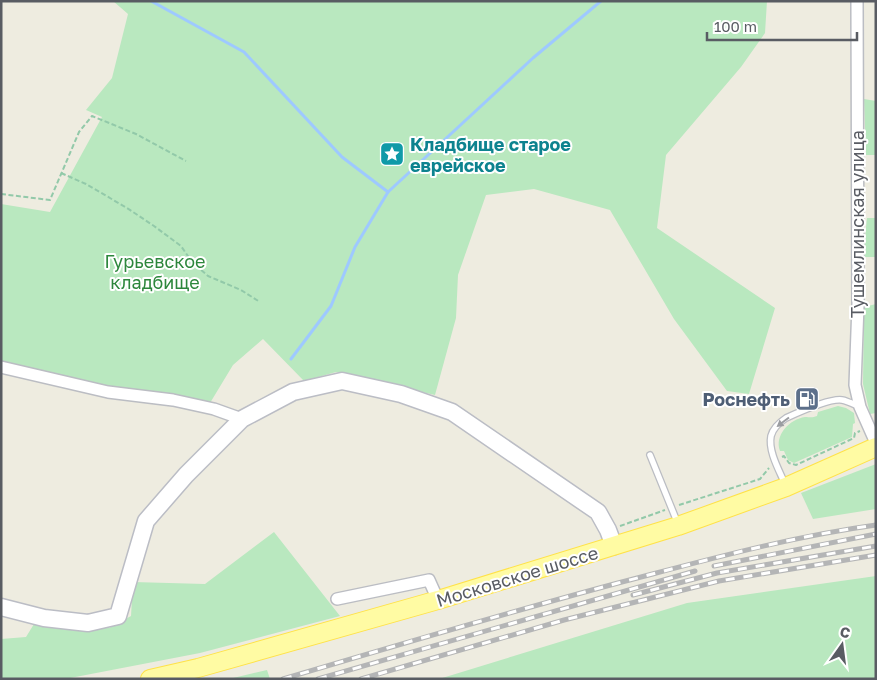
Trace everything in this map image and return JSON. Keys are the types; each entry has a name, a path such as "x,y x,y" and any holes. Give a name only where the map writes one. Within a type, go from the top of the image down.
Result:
{"main road":[{"name":"Московское шоссе","path":"150,679 198,668 438,600 611,538 678,526 786,487 876,445"},
{"path":"170,679 198,668"}],"street":[{"name":"Тушемлинская улица","path":"857,1 858,305 855,385 860,407 876,445"},
{"path":"1,367 108,392 173,400 214,409 242,419"},
{"path":"1,607 44,618 88,623 118,616 146,521 188,473 242,419 293,392 342,381 400,394 452,412 598,512 611,538"},
{"path":"337,599 429,580 438,600"}],"lane":[{"path":"786,487 770,443 772,433 778,424 786,418 826,403 841,400 860,407"},
{"path":"650,455 678,526"}],"path":[{"path":"1,194 50,200 79,132 92,116 136,134 186,161"},
{"path":"61,172 86,184 154,226 181,246 192,262 208,276 241,290 260,302"},
{"path":"611,538 672,508 760,480 775,460 784,456 789,463 796,464 854,438 855,432 869,427"}],"green space":[{"name":"Гурьевское кладбище","path":"113,1 767,1 765,33 741,67 666,155 657,228 775,308 749,394 727,391 674,319 610,210 534,189 486,195 458,275 456,318 435,395 336,372 304,381 263,339 233,365 210,403 109,388 1,362 1,204 50,212 102,117 86,110 112,78 128,14"},
{"path":"864,99 876,101 876,155 866,155"},
{"path":"867,218 876,218 876,257 863,257"},
{"path":"876,304 876,413 870,414 863,384 864,307"},
{"path":"838,406 854,413 855,423 853,424 852,437 794,463 788,460 784,451 780,451 779,439 789,424 799,418 815,417 818,412"},
{"path":"876,464 876,509 813,519 801,493"},
{"path":"274,532 340,616 200,653 65,679 1,679 1,639 26,637 34,624 61,629 109,628 131,616 133,582 205,584"},
{"path":"876,576 876,679 439,679 687,603"},
{"path":"267,670 270,679 229,679"}],"waterway":[{"path":"151,1 244,52 342,157 388,192"},
{"path":"291,359 331,306 355,247 388,192 533,58 601,1"}],"railway":[{"path":"283,679 576,594 682,566 811,536 876,525"},
{"path":"714,566 876,534"},
{"path":"633,595 717,573 876,546"},
{"path":"361,679 564,620 719,581 876,555"},
{"path":"318,679 695,571"}],"place":[{"name":"Кладбище старое еврейское","path":"392,154"},
{"name":"Роснефть","path":"807,399"}]}
